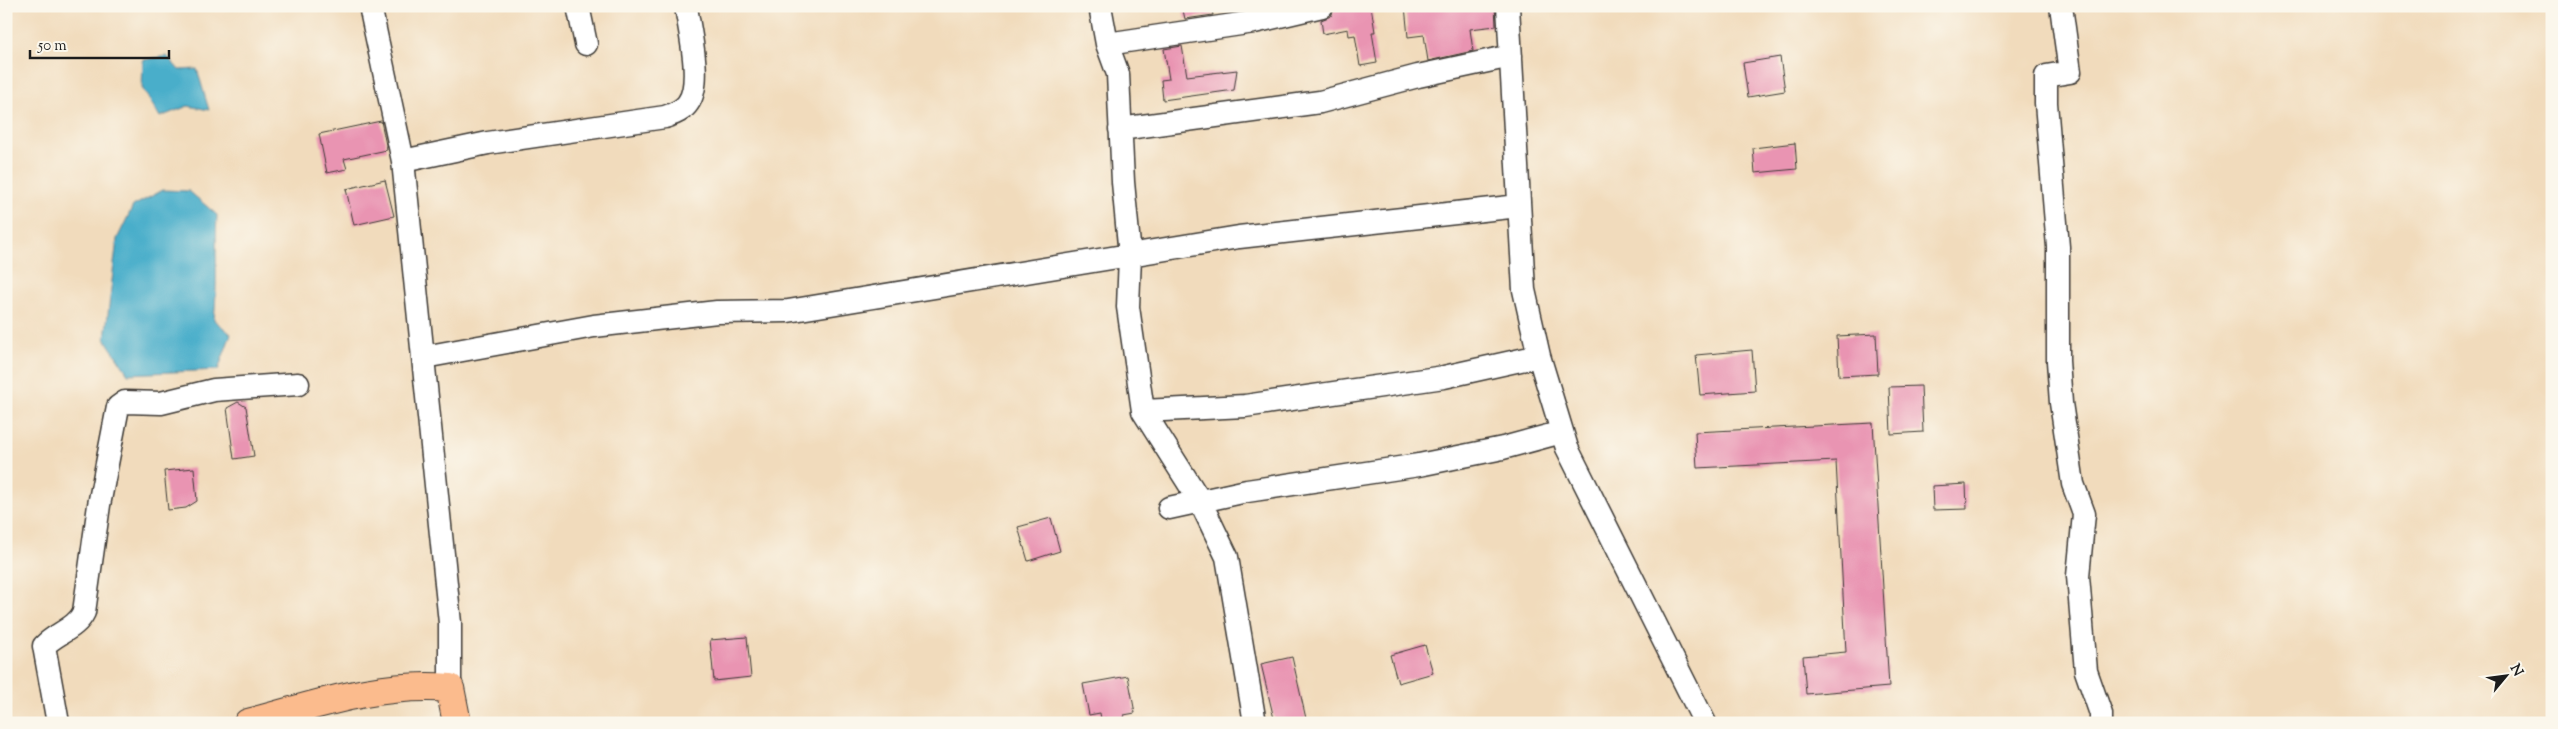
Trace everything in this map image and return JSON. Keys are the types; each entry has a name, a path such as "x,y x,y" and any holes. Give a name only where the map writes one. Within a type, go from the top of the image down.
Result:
{"main road":[{"path":"248,723 374,690 420,686 450,688 457,723"}],"street":[{"path":"370,6 403,161 450,623 450,688"},
{"path":"578,6 586,44"},
{"path":"403,161 488,143 664,117 678,112 688,104 696,84 686,6"},
{"path":"1100,6 1107,44 1118,74 1120,129 1130,256 1128,307 1143,411 1200,501 1227,557 1256,723"},
{"path":"1107,44 1254,22 1322,6"},
{"path":"1508,6 1524,290 1539,356 1562,432 1614,544 1706,723"},
{"path":"2061,6 2070,72 2046,76 2046,104 2058,247 2058,362 2061,403 2073,484 2084,514 2078,576 2086,671 2101,714 2101,723"},
{"path":"1120,129 1320,102 1418,76 1511,56"},
{"path":"424,357 594,326 717,312 788,311 1294,230 1519,206"},
{"path":"1143,411 1245,406 1444,376 1539,356"},
{"path":"58,723 44,646 55,636 76,624 84,612 99,505 118,407 125,402 161,403 214,390 298,384"},
{"path":"1170,508 1247,491 1419,465 1503,448 1562,432"}],"water":[{"path":"167,56 179,70 197,69 209,110 188,106 160,117 142,88 143,60"},
{"path":"163,190 189,191 217,215 214,320 231,334 218,370 128,374 105,339 117,239 133,206"}],"building":[{"path":"1182,6 1211,6 1213,15 1185,19"},
{"path":"1371,6 1375,32 1372,32 1377,63 1360,66 1355,35 1349,36 1348,29 1323,34 1321,20 1331,16 1335,8"},
{"path":"1405,6 1495,6 1496,26 1470,29 1473,51 1428,61 1424,35 1408,37"},
{"path":"1182,46 1187,76 1237,70 1234,90 1163,100 1161,80 1169,79 1164,49"},
{"path":"1780,57 1785,91 1748,97 1743,63"},
{"path":"381,121 387,150 344,159 347,169 327,173 319,134"},
{"path":"1795,143 1797,169 1755,173 1753,148"},
{"path":"385,180 394,216 354,225 346,189"},
{"path":"1876,334 1878,374 1839,376 1837,336"},
{"path":"1752,350 1755,391 1700,395 1696,355"},
{"path":"1921,386 1923,432 1891,434 1889,387"},
{"path":"238,402 246,407 254,456 234,459 227,408"},
{"path":"1873,423 1889,687 1806,694 1803,656 1846,652 1836,461 1697,468 1695,432"},
{"path":"194,468 197,501 186,508 168,510 164,471"},
{"path":"1966,484 1967,509 1933,510 1932,486"},
{"path":"1051,518 1060,551 1028,561 1018,527"},
{"path":"747,637 751,677 714,681 710,640"},
{"path":"1425,645 1433,673 1398,683 1390,655"},
{"path":"1292,657 1307,723 1275,723 1261,664"},
{"path":"1128,676 1135,713 1124,715 1125,721 1114,723 1106,723 1106,718 1101,719 1100,713 1089,715 1083,684"}]}
